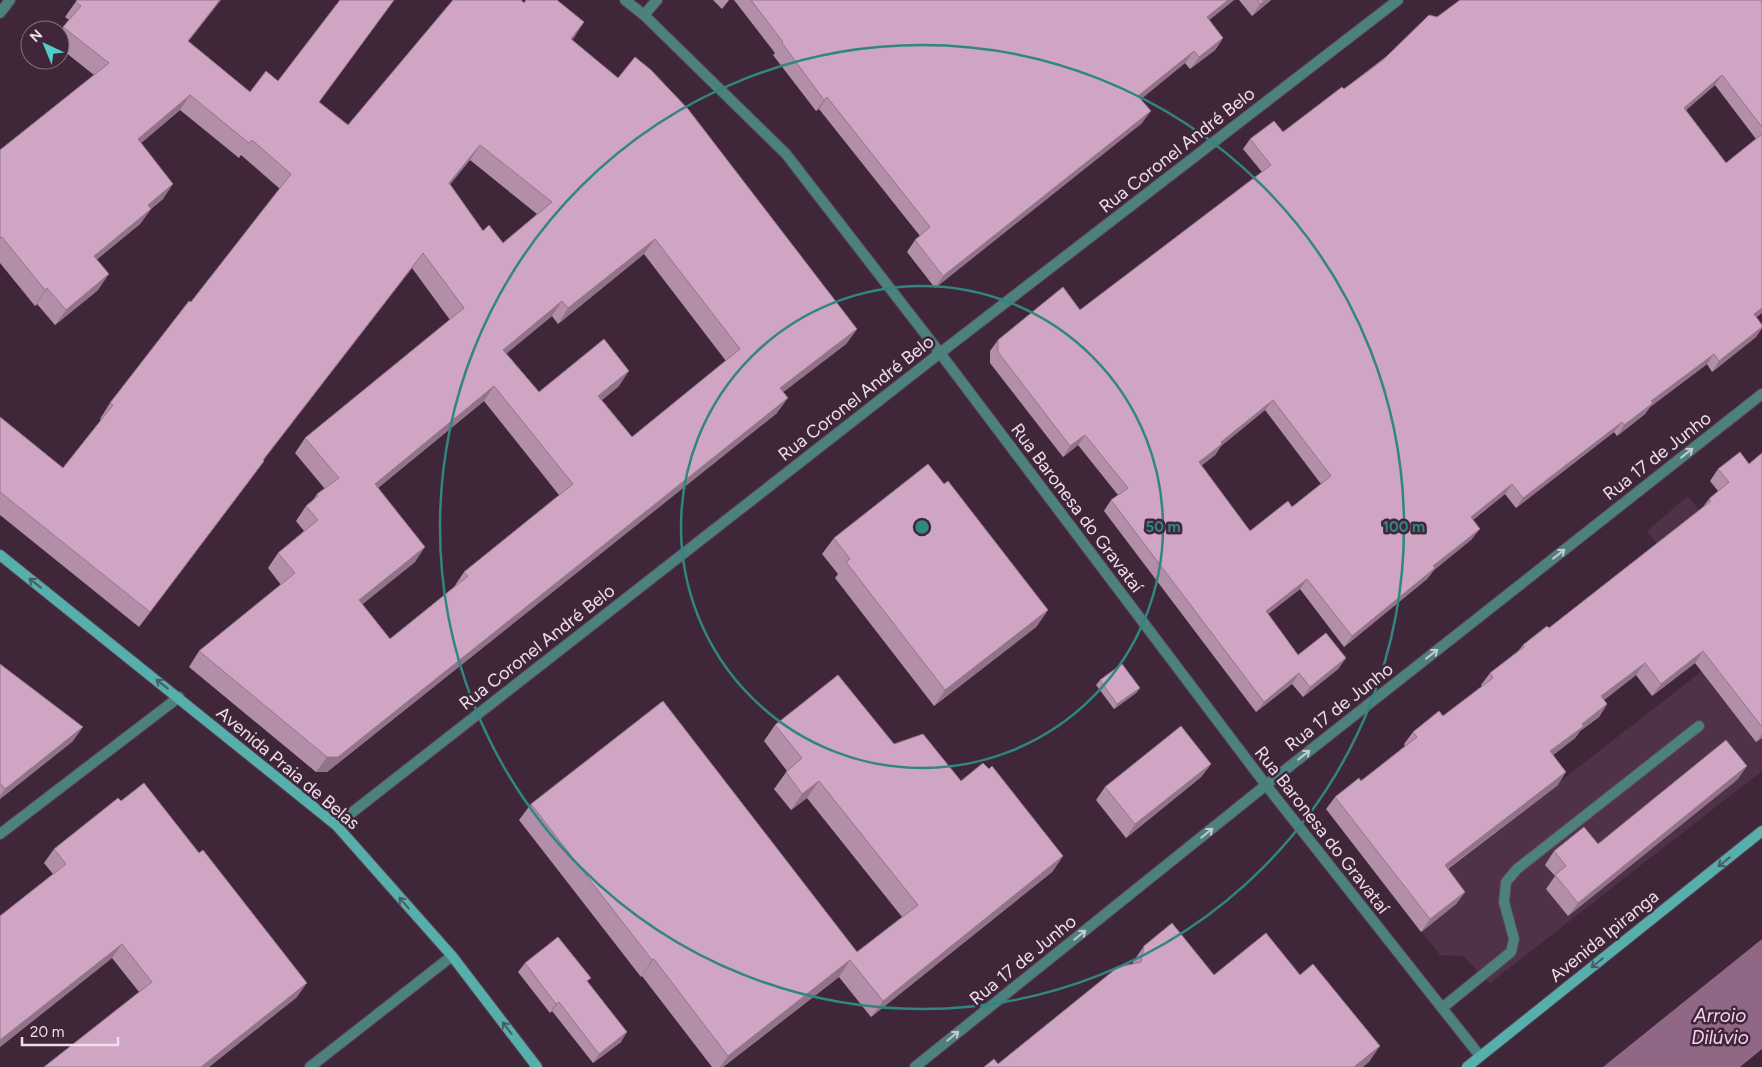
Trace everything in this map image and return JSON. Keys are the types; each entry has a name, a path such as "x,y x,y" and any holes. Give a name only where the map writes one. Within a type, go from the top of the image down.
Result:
{"main road":[{"name":"Avenida Praia de Belas","path":"0,555 336,825 452,956 537,1067"},
{"name":"Avenida Ipiranga","path":"1467,1067 1762,831"}],"street":[{"path":"0,13 10,0"},
{"name":"Rua Baronesa do Gravataí","path":"625,0 644,14 786,154 940,353 1266,785 1480,1056"},
{"path":"644,14 657,0"},
{"name":"Rua Coronel André Belo","path":"336,825 940,353 1398,0"},
{"name":"Rua 17 de Junho","path":"915,1067 1266,785 1762,394"},
{"path":"0,834 179,697"},
{"path":"1442,1008 1511,952 1514,939 1504,902 1506,882 1517,869 1699,726"},
{"path":"310,1067 452,956"}],"shaded area":[{"path":"1688,496 1762,591 1762,771 1490,983 1463,956 1440,955 1401,905 1737,644 1647,531"}],"water":[{"name":"Arroio Dilúvio","path":"1762,939 1762,1049 1740,1067 1603,1067"}],"building":[{"path":"77,0 220,0 188,41 250,92 266,71 278,81 340,0 394,0 319,102 348,125 453,0 521,0 524,3 526,0 557,0 584,22 571,39 618,78 635,57 651,70 688,109 857,329 780,388 788,398 338,757 327,757 199,651 295,573 278,553 318,520 306,506 318,496 317,494 339,478 305,438 464,308 423,253 263,460 150,612 0,492 0,417 63,468 113,405 110,403 189,301 191,302 291,174 252,140 249,143 190,95 138,139 173,184 148,205 151,209 94,256 109,274 66,310 47,288 45,290 2,237 0,238 0,150 109,63 70,32 69,20 81,6 76,2","holes":["480,145 552,202 503,243 489,225 483,231 449,183","655,239 740,349 632,437 598,396 629,371 604,339 539,392 503,350 562,301 568,308","494,386 573,484 464,572 468,576 390,639 359,600 425,547 375,484"]},
{"path":"751,0 1228,0 1207,17 1223,38 1199,57 1194,51 1138,96 1151,111 943,276 915,240 930,227 827,97 824,100"},
{"path":"1257,0 1265,0 1260,4"},
{"path":"1460,0 1762,0 1762,127 1722,75 1684,108 1726,163 1762,134 1762,308 1754,314 1762,327 1719,361 1714,354 1651,401 1653,403 1624,425 1622,422 1523,498 1512,484 1471,517 1480,529 1433,566 1435,568 1352,636 1307,579 1266,611 1298,655 1326,633 1346,658 1310,687 1299,673 1264,702 1111,500 1128,488 1085,435 1070,446 998,352 998,340 1063,287 1080,310 1271,165 1250,139 1274,121 1283,132 1342,87 1344,89 1383,60 1429,15 1437,17","holes":["1273,400 1331,476 1292,507 1288,501 1250,531 1199,462"]},
{"path":"1740,452 1749,464 1762,453 1762,727 1703,651 1661,684 1645,663 1601,696 1607,704 1582,724 1584,726 1550,751 1566,772 1445,865 1465,892 1430,919 1335,797 1359,778 1361,781 1417,737 1413,732 1439,711 1443,716 1493,678 1490,673 1524,647 1523,645 1547,626 1549,628 1711,501 1709,499 1729,482 1718,469"},
{"path":"928,464 944,484 948,481 1048,610 945,690 846,562 850,559 834,538"},
{"path":"0,664 83,727 5,789 0,783"},
{"path":"1122,664 1140,688 1117,704 1100,680"},
{"path":"838,675 894,744 923,734 961,781 983,763 989,769 992,766 1063,856 883,1001 850,960 728,1056 531,804 663,701 857,952 918,905 819,781 802,794 786,772 802,758 775,725"},
{"path":"1181,726 1211,764 1135,824 1105,787"},
{"path":"1726,740 1747,766 1578,903 1555,875 1566,866 1554,851 1584,827 1598,844"},
{"path":"144,783 199,853 203,850 307,983 201,1067 44,1067 152,982 122,944 0,1040 0,916 66,864 54,849 118,798 121,801"},
{"path":"1172,923 1214,975 1266,933 1300,975 1313,964 1380,1046 1354,1067 984,1067 994,1059 998,1064 1118,967 1141,962 1144,946"},
{"path":"558,937 591,978 587,981 627,1032 599,1054 559,1002 556,1004 525,963"}]}
